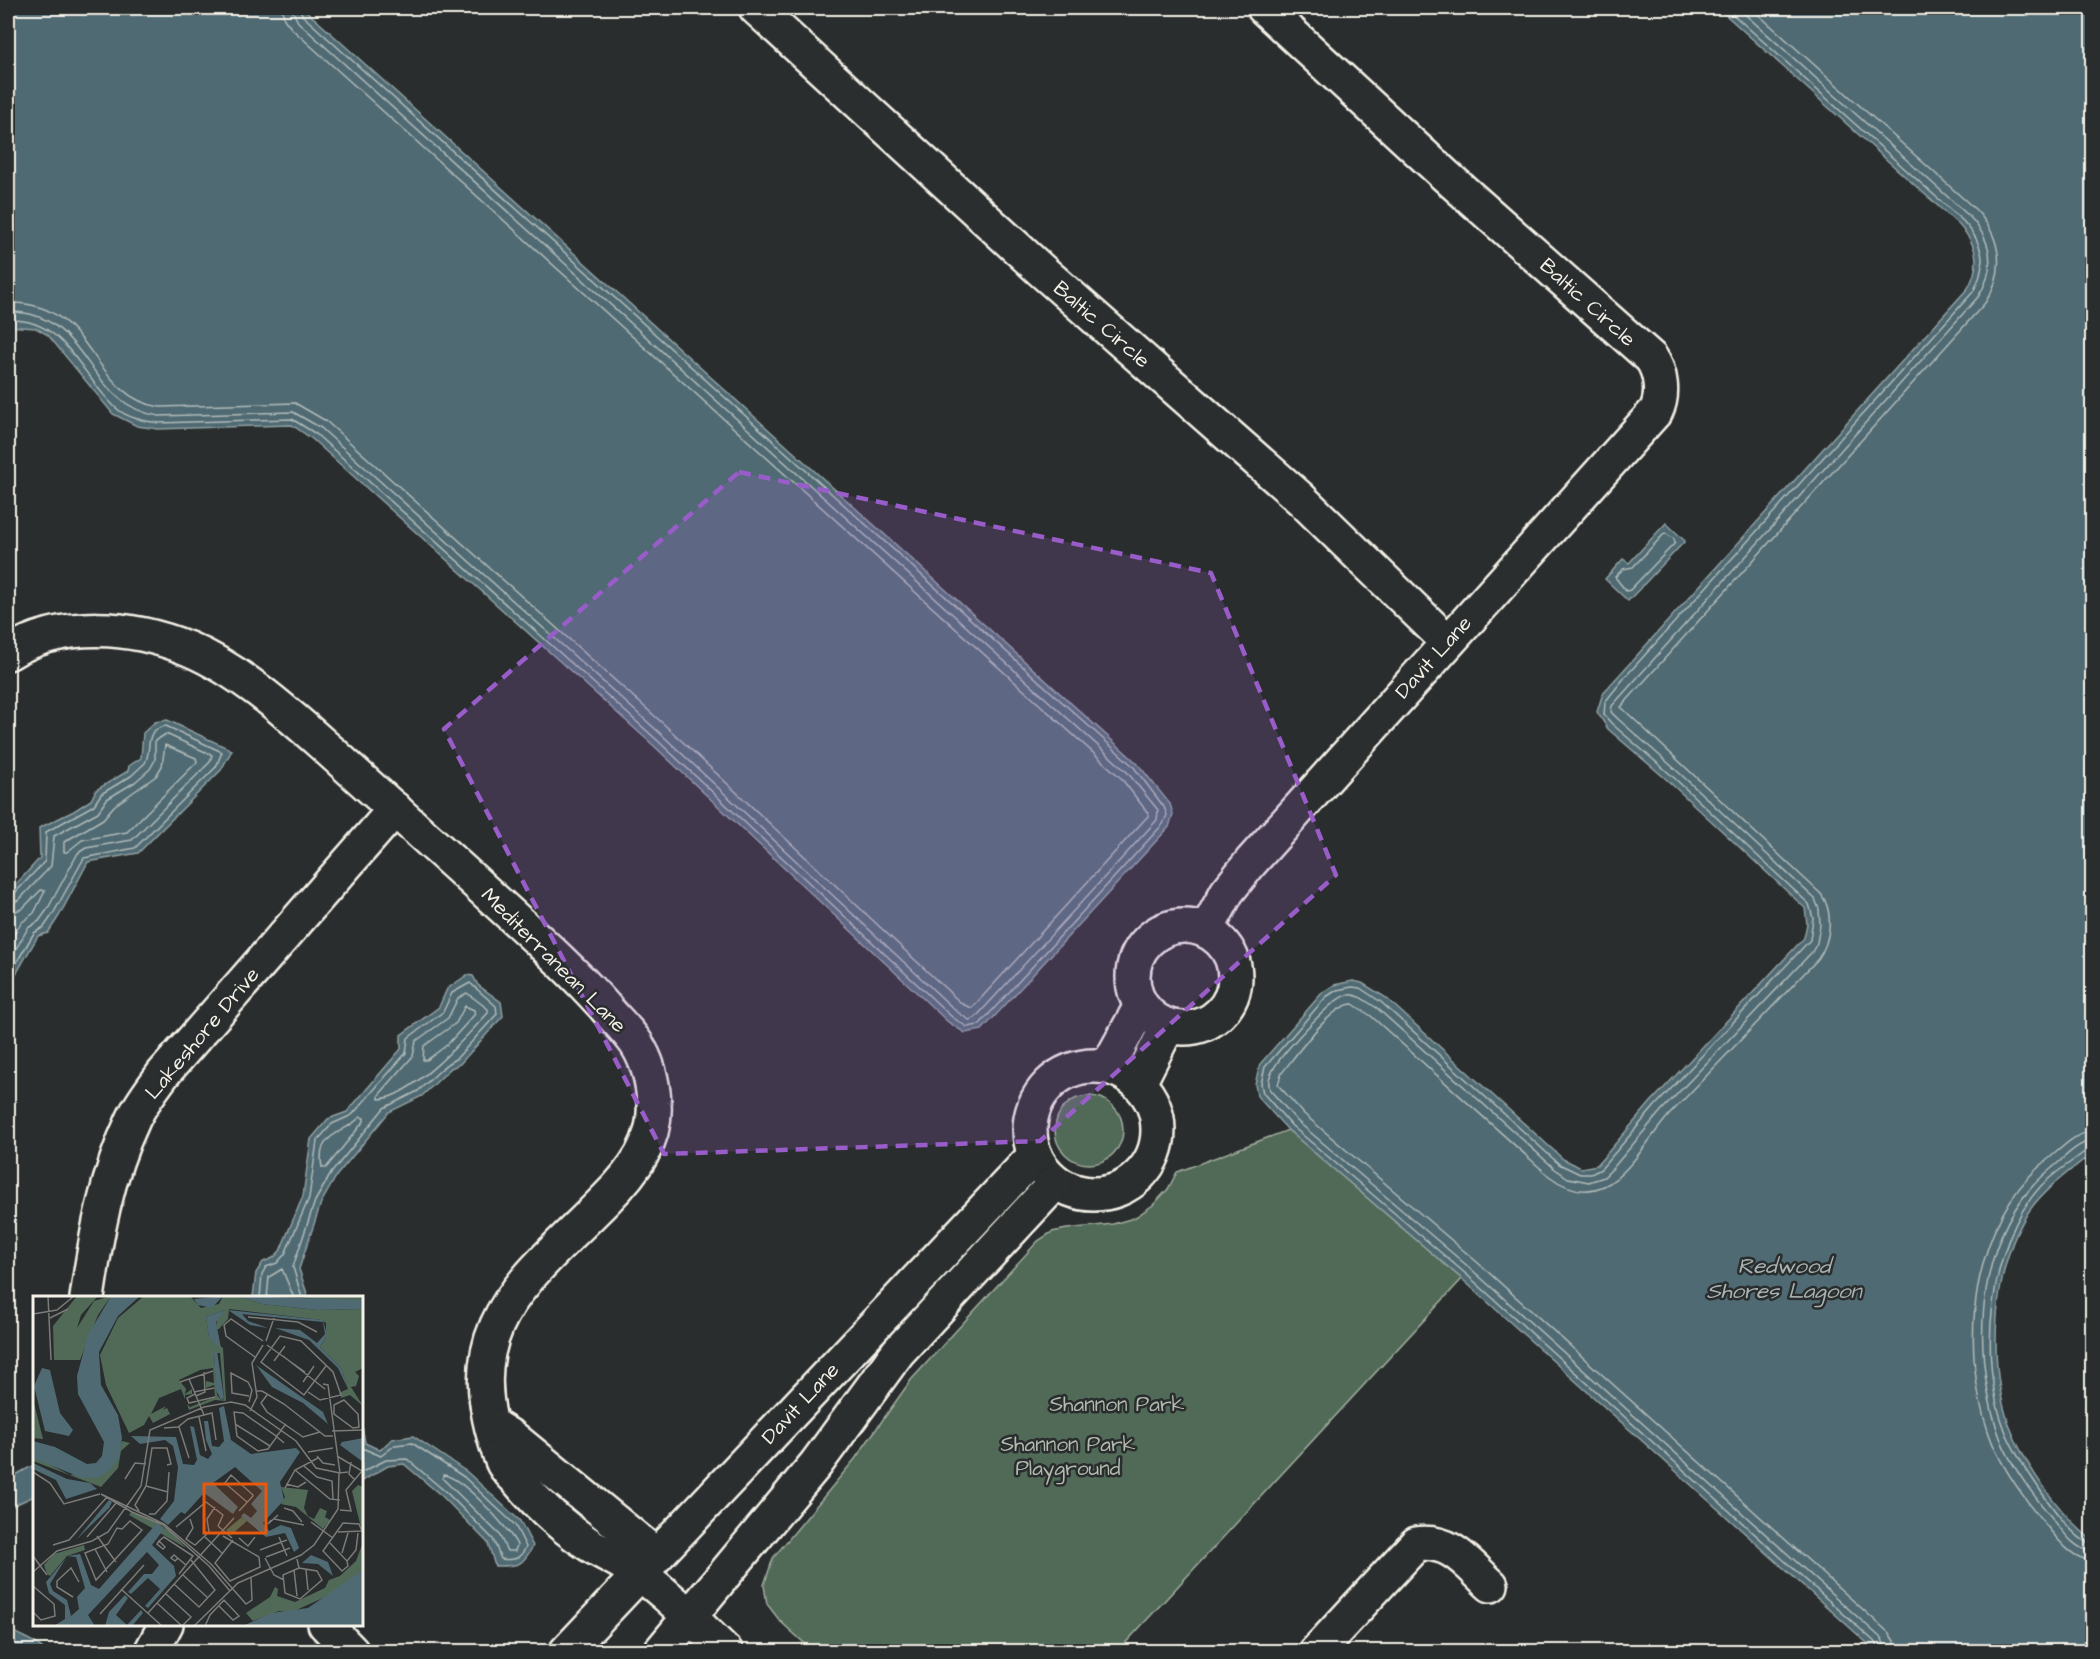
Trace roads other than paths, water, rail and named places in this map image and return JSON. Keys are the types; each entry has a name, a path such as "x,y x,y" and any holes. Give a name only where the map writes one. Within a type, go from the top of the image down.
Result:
{"street":[{"name":"Baltic Circle","path":"756,8 1041,270 1301,499 1447,641"},
{"name":"Baltic Circle","path":"1264,8 1446,176 1634,342 1655,365 1660,387"},
{"name":"Davit Lane","path":"1206,931 1227,892 1251,862 1447,641 1656,411 1660,387"},
{"name":"Mediterranean Lane","path":"8,653 30,639 67,630 99,630 161,639 191,650 231,672 273,704 395,809 588,988 634,1041 651,1081 654,1116 649,1140 628,1177 518,1290 498,1318 489,1344 484,1377 492,1425 513,1438 648,1564"},
{"name":"Lakeshore Drive","path":"87,1296 96,1233 106,1186 134,1118 163,1074 395,809"},
{"path":"1190,927 1206,931 1220,941 1230,955 1235,972 1234,988 1228,1004 1209,1021 1185,1028 1168,1026 1153,1018 1142,1006 1135,991 1132,975 1137,958 1145,944 1158,933 1173,928 1190,927"},
{"path":"1108,1066 1142,1006"},
{"path":"1139,1083 1168,1026"},
{"path":"1088,1065 1108,1066 1125,1072 1139,1083 1152,1100 1159,1120 1158,1142 1151,1162 1137,1179 1118,1190 1097,1194 1076,1192 1056,1182 1043,1170 1035,1155 1030,1135 1031,1116 1038,1097 1051,1082 1068,1070 1088,1065"},
{"name":"Davit Lane","path":"566,1652 1035,1155"},
{"name":"Davit Lane","path":"660,1652 816,1464 898,1352 1056,1182"},
{"path":"1316,1652 1416,1544 1432,1542 1446,1546 1491,1585"},
{"path":"648,1564 690,1618 726,1652"},
{"path":"151,1652 165,1626"},
{"path":"327,1626 352,1652"}],"water":[{"path":"8,8 303,8 1137,763 1170,804 1173,814 1169,827 982,1030 965,1033 948,1022 653,745 312,439 292,425 158,429 137,426 113,414 48,335 36,328 8,326"},
{"name":"Redwood Shores Lagoon","path":"1718,8 2092,8 2092,1153 2043,1194 2029,1211 2017,1234 2007,1260 2001,1287 1996,1346 2003,1402 2016,1441 2034,1473 2056,1503 2092,1540 2092,1651 1876,1651 1462,1279 1288,1130 1257,1096 1255,1084 1260,1064 1322,993 1334,985 1353,981 1362,983 1385,997 1563,1159 1581,1168 1597,1165 1651,1102 1804,938 1807,924 1805,908 1666,779 1608,729 1597,712 1603,693 1968,288 1975,271 1976,255 1974,247 1959,225"},
{"path":"1666,523 1685,541 1628,601 1605,579 1623,559 1629,563"},
{"path":"167,720 232,750 221,770 138,853 88,862 59,916 48,933 38,936 8,988 8,893 40,858 39,828 74,811 91,800 96,790 128,771 129,766 141,758 143,733 155,722"},
{"path":"467,975 473,976 478,985 501,1002 503,1016 460,1064 451,1068 422,1096 389,1112 337,1175 321,1203 299,1269 308,1296 253,1296 256,1273 263,1262 273,1258 280,1251 303,1196 311,1139 328,1119 347,1112 401,1049 401,1035 439,1007 447,989"},
{"path":"363,1431 365,1443 380,1450 392,1439 413,1436 467,1472 520,1521 533,1546 526,1558 518,1564 495,1566 488,1543 443,1497 404,1464 388,1466 363,1480"},
{"path":"33,1466 33,1496 8,1508 8,1479"},
{"path":"8,1628 36,1644 45,1651 8,1651"}],"park label":[{"name":"Shannon Park","path":"1117,1404"},
{"name":"Shannon Park Playground","path":"1068,1456"}]}
